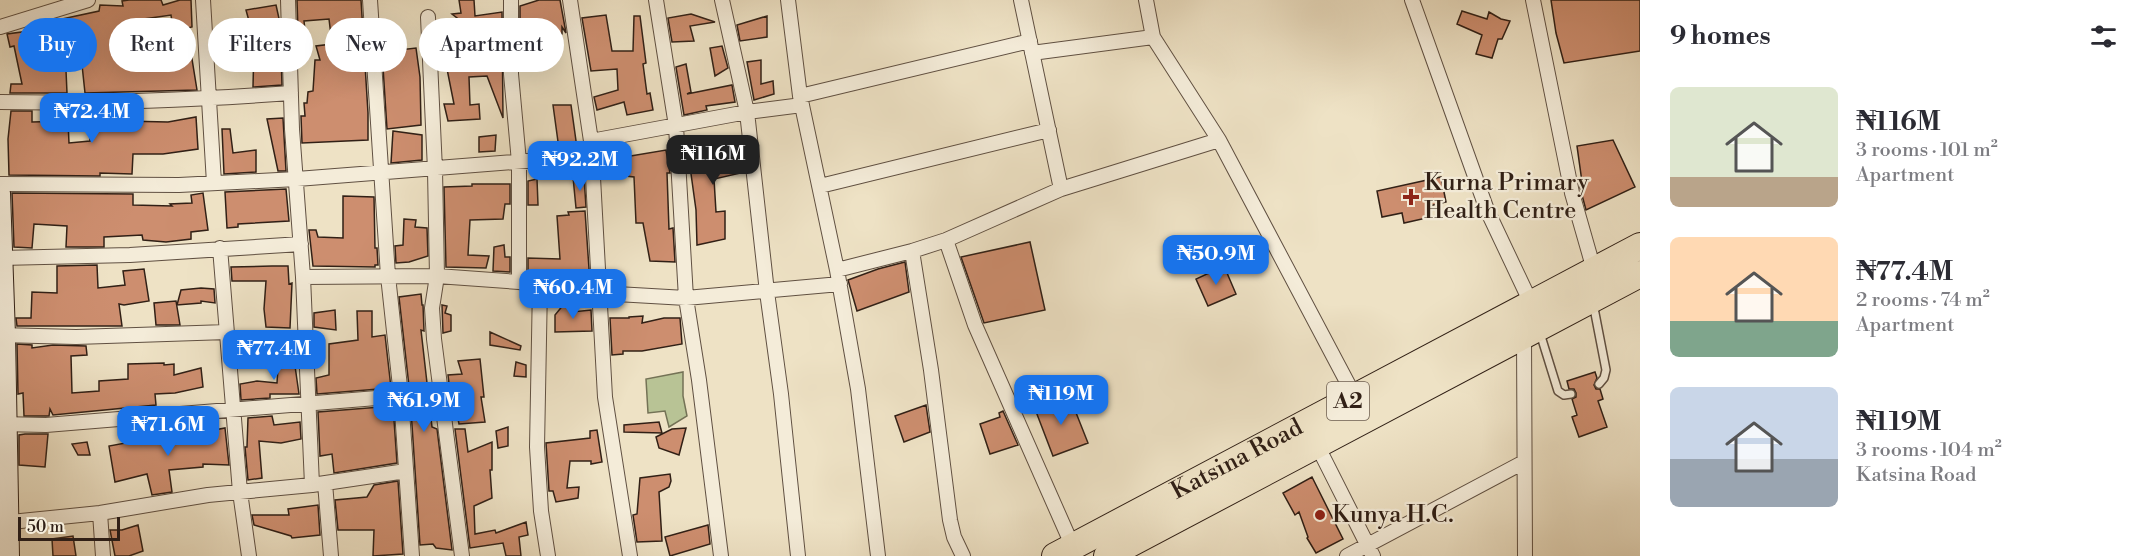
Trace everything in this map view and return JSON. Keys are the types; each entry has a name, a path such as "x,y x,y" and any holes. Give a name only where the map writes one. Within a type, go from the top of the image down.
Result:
{"highway":[{"name":"Katsina Road","path":"1107,556 1317,445 1531,322 1594,270 1640,246"},
{"name":"Katsina Road","path":"1064,551 1355,397 1531,322 1592,299 1640,274"}],"street":[{"path":"0,27 50,6 88,0"},
{"path":"203,0 214,183"},
{"path":"288,0 308,404 331,556"},
{"path":"370,0 388,276 401,396 412,556"},
{"path":"511,0 511,74 519,162 519,282"},
{"path":"570,0 591,141 605,397 630,556"},
{"path":"656,0 676,126 686,298 699,380 721,556"},
{"path":"722,0 747,112 798,556"},
{"path":"789,0 801,100 838,277 858,389 879,556"},
{"path":"1021,0 1062,189"},
{"path":"1146,0 1153,37 1219,140 1355,397"},
{"path":"1412,0 1487,210 1531,322 1524,462 1525,556"},
{"path":"1533,0 1572,193 1594,270"},
{"path":"428,17 437,276 432,308 462,556"},
{"path":"591,141 747,112 1031,47 1153,37"},
{"path":"0,102 74,104 291,93"},
{"path":"820,186 1049,130"},
{"path":"303,277 437,276 519,282 599,293 686,298 767,292 838,277 946,240 1062,189 1219,140"},
{"path":"0,184 214,183 297,180 591,156"},
{"path":"0,194 4,523 9,556"},
{"path":"946,240 975,325 1064,551"},
{"path":"2,258 130,255 301,244"},
{"path":"220,248 240,492 249,556"},
{"path":"912,251 931,370 950,520 954,537 963,556"},
{"path":"540,285 537,447 541,511 548,556"},
{"path":"3,335 75,337 227,332"},
{"path":"3,424 46,425 401,396"},
{"path":"1317,445 1370,551"},
{"path":"1347,556 1370,551 1524,462"},
{"path":"4,523 100,513 147,504 319,484 406,471"},
{"path":"100,513 103,556"}],"lane":[{"path":"1592,299 1606,370 1599,384"},
{"path":"1531,322 1558,392 1564,395 1571,394"}],"green space":[{"path":"683,372 683,396 687,416 669,427 665,411 648,413 646,379"}],"building":[{"path":"129,0 161,0 163,5 180,0 191,0 192,18 171,18 171,15 151,18 109,18 109,72 194,72 197,90 85,93 83,72 97,72 97,18 66,18 99,11 100,5 123,6 122,1"},
{"path":"297,0 361,0 362,18 313,20 313,18 298,18"},
{"path":"459,0 474,0 475,16 502,12 502,18 457,18 452,14 461,13"},
{"path":"539,0 560,0 563,18 520,18 520,6"},
{"path":"1551,0 1640,0 1640,51 1564,63"},
{"path":"276,5 279,18 248,18 246,10"},
{"path":"1462,11 1487,19 1489,12 1510,21 1502,39 1498,39 1492,58 1476,54 1482,35 1457,24"},
{"path":"691,14 715,22 690,26 694,41 672,42 668,18"},
{"path":"606,15 612,51 633,51 634,16 640,16 647,94 650,93 653,110 627,115 624,102 597,110 594,97 618,90 617,69 591,71 582,18"},
{"path":"767,16 767,37 740,41 737,25"},
{"path":"18,33 18,65 14,46 10,47 7,34"},
{"path":"325,45 325,72 365,72 368,140 302,143 301,116 305,116 304,103 307,103 308,92 313,91 315,60 320,60 316,46"},
{"path":"722,46 728,68 715,76 710,48"},
{"path":"416,48 420,77 421,125 387,129 383,72 407,72 407,49"},
{"path":"761,60 761,84 773,81 774,94 754,100 747,62"},
{"path":"686,64 691,92 687,94 732,85 735,102 706,106 707,110 684,115 676,67"},
{"path":"19,72 66,72 67,93 10,93 11,84 22,84"},
{"path":"253,72 282,72 282,85 253,87"},
{"path":"448,72 503,72 503,118 487,76 469,77 470,105 479,104 480,119 448,121 444,104 454,104"},
{"path":"553,105 571,105 577,148 559,149"},
{"path":"11,111 32,111 32,122 68,121 69,143 90,141 88,111 114,111 114,117 123,117 123,121 168,122 196,117 198,149 163,154 133,154 132,174 9,175 8,139"},
{"path":"283,118 286,171 278,171 267,119"},
{"path":"222,129 230,129 233,153 256,150 256,172 224,174"},
{"path":"393,131 422,135 422,160 391,163"},
{"path":"496,135 495,151 479,152 479,137"},
{"path":"1613,140 1635,187 1586,210 1579,184 1582,182 1577,146"},
{"path":"741,141 745,172 714,179 716,212 725,211 725,239 697,245 696,210 688,152"},
{"path":"666,150 670,173 667,173 669,229 673,228 675,262 650,261 643,223 636,223 634,177 602,176 601,161"},
{"path":"573,177 584,177 586,207 576,208"},
{"name":"Kurna Primary Health Centre","path":"1441,177 1446,202 1429,206 1431,217 1404,223 1402,213 1382,217 1377,191"},
{"path":"537,179 538,205 528,205 528,181"},
{"path":"472,184 510,184 510,204 505,204 503,219 470,220 468,255 489,256 486,268 446,267 444,187 472,186"},
{"path":"286,189 289,221 238,224 238,227 227,228 225,192"},
{"path":"12,193 133,194 133,205 172,206 170,204 192,203 191,195 203,193 208,230 191,232 191,239 166,242 143,240 142,235 104,237 104,247 66,247 67,226 34,224 32,248 14,247"},
{"path":"343,196 374,197 375,248 377,248 378,265 375,267 313,266 309,230 316,230 318,237 343,238"},
{"path":"585,211 590,283 528,274 528,258 560,259 557,216 569,215 568,212"},
{"path":"404,219 416,220 415,227 427,228 428,256 409,262 396,263 395,246 403,245"},
{"path":"1030,242 1045,310 984,323 961,257"},
{"path":"504,245 505,257 510,257 510,272 493,271 494,247"},
{"path":"905,262 909,292 857,311 848,280"},
{"path":"97,265 98,288 125,285 123,271 144,269 149,301 119,304 122,326 17,326 16,318 31,318 32,292 57,293 57,266"},
{"path":"288,266 289,284 292,283 290,328 266,327 264,309 266,281 232,281 231,267"},
{"path":"1224,266 1236,294 1208,306 1196,279"},
{"path":"214,289 215,303 201,301 201,303 177,305 181,290"},
{"path":"421,294 424,331 421,330 432,427 437,429 452,550 436,548 433,544 420,545 410,395 399,297"},
{"path":"569,298 572,312 591,310 592,331 555,332 555,315"},
{"path":"176,301 180,325 156,325 154,303"},
{"path":"442,305 447,306 445,313 451,315 451,331 443,333"},
{"path":"335,310 336,330 314,327 314,313"},
{"path":"357,311 372,311 372,337 385,335 391,388 317,394 316,378 329,375 329,344 358,340"},
{"path":"643,316 642,323 664,318 680,318 682,344 642,351 623,351 623,354 612,355 610,318"},
{"path":"490,332 521,346 520,350 490,345"},
{"path":"17,344 32,345 32,348 53,345 86,346 87,355 71,356 72,393 99,391 99,381 128,379 128,364 174,364 174,375 201,368 203,387 175,393 155,394 156,405 53,415 50,409 49,416 24,416 23,393 18,394"},
{"path":"293,352 299,394 270,394 270,398 241,400 240,384 257,381 277,383 279,353"},
{"path":"480,359 484,397 481,397 485,422 459,424 454,399 451,400 448,375 462,374 458,361"},
{"path":"516,362 526,365 526,377 514,376"},
{"path":"1595,372 1597,378 1594,385 1596,389 1600,389 1603,399 1598,401 1607,427 1579,437 1572,417 1577,415 1572,399 1576,397 1576,393 1574,389 1569,389 1567,381"},
{"path":"1069,395 1088,443 1053,456 1035,409"},
{"path":"926,405 930,432 904,442 895,416"},
{"path":"393,406 397,463 334,473 332,454 320,456 318,412"},
{"path":"1003,411 1018,445 990,454 980,424 1000,417 999,413"},
{"path":"272,416 274,425 300,422 301,439 281,443 259,441 262,478 248,480 245,447 247,447 248,418"},
{"path":"659,422 662,433 624,432 624,425"},
{"path":"508,427 508,446 498,448 496,431"},
{"path":"225,428 229,465 203,464 203,467 169,470 172,492 152,495 147,474 115,482 109,446 147,439 167,437 168,439"},
{"path":"686,428 679,455 659,448 656,437 672,429"},
{"path":"455,429 465,429 468,452 492,442 492,470 490,470 492,498 474,506 475,534 495,530 496,533 526,522 528,535 519,537 521,556 506,556 503,543 470,548"},
{"path":"597,430 602,462 591,464 591,461 570,461 567,488 579,487 578,498 556,502 553,491 549,491 546,443 590,438 590,431"},
{"path":"48,434 45,467 19,465 19,435"},
{"path":"87,442 90,455 78,455 72,444"},
{"path":"670,474 669,487 659,492 662,541 637,542 633,515 637,514 640,478"},
{"name":"Kunya H.C.","path":"1312,477 1343,539 1316,553 1307,538 1299,512 1295,515 1283,493"},
{"path":"398,481 403,554 373,556 374,530 338,530 335,500 367,497 374,485"},
{"path":"318,505 320,535 292,538 254,525 252,515 289,515 288,509"},
{"path":"138,525 143,551 129,556 115,556 110,530 122,530"},
{"path":"708,525 710,544 670,556 665,537"},
{"path":"73,536 76,556 53,556 52,539"}],"place":[{"name":"Kurna Primary Health Centre","path":"1411,197"},
{"name":"Kunya H.C.","path":"1320,515"}]}
